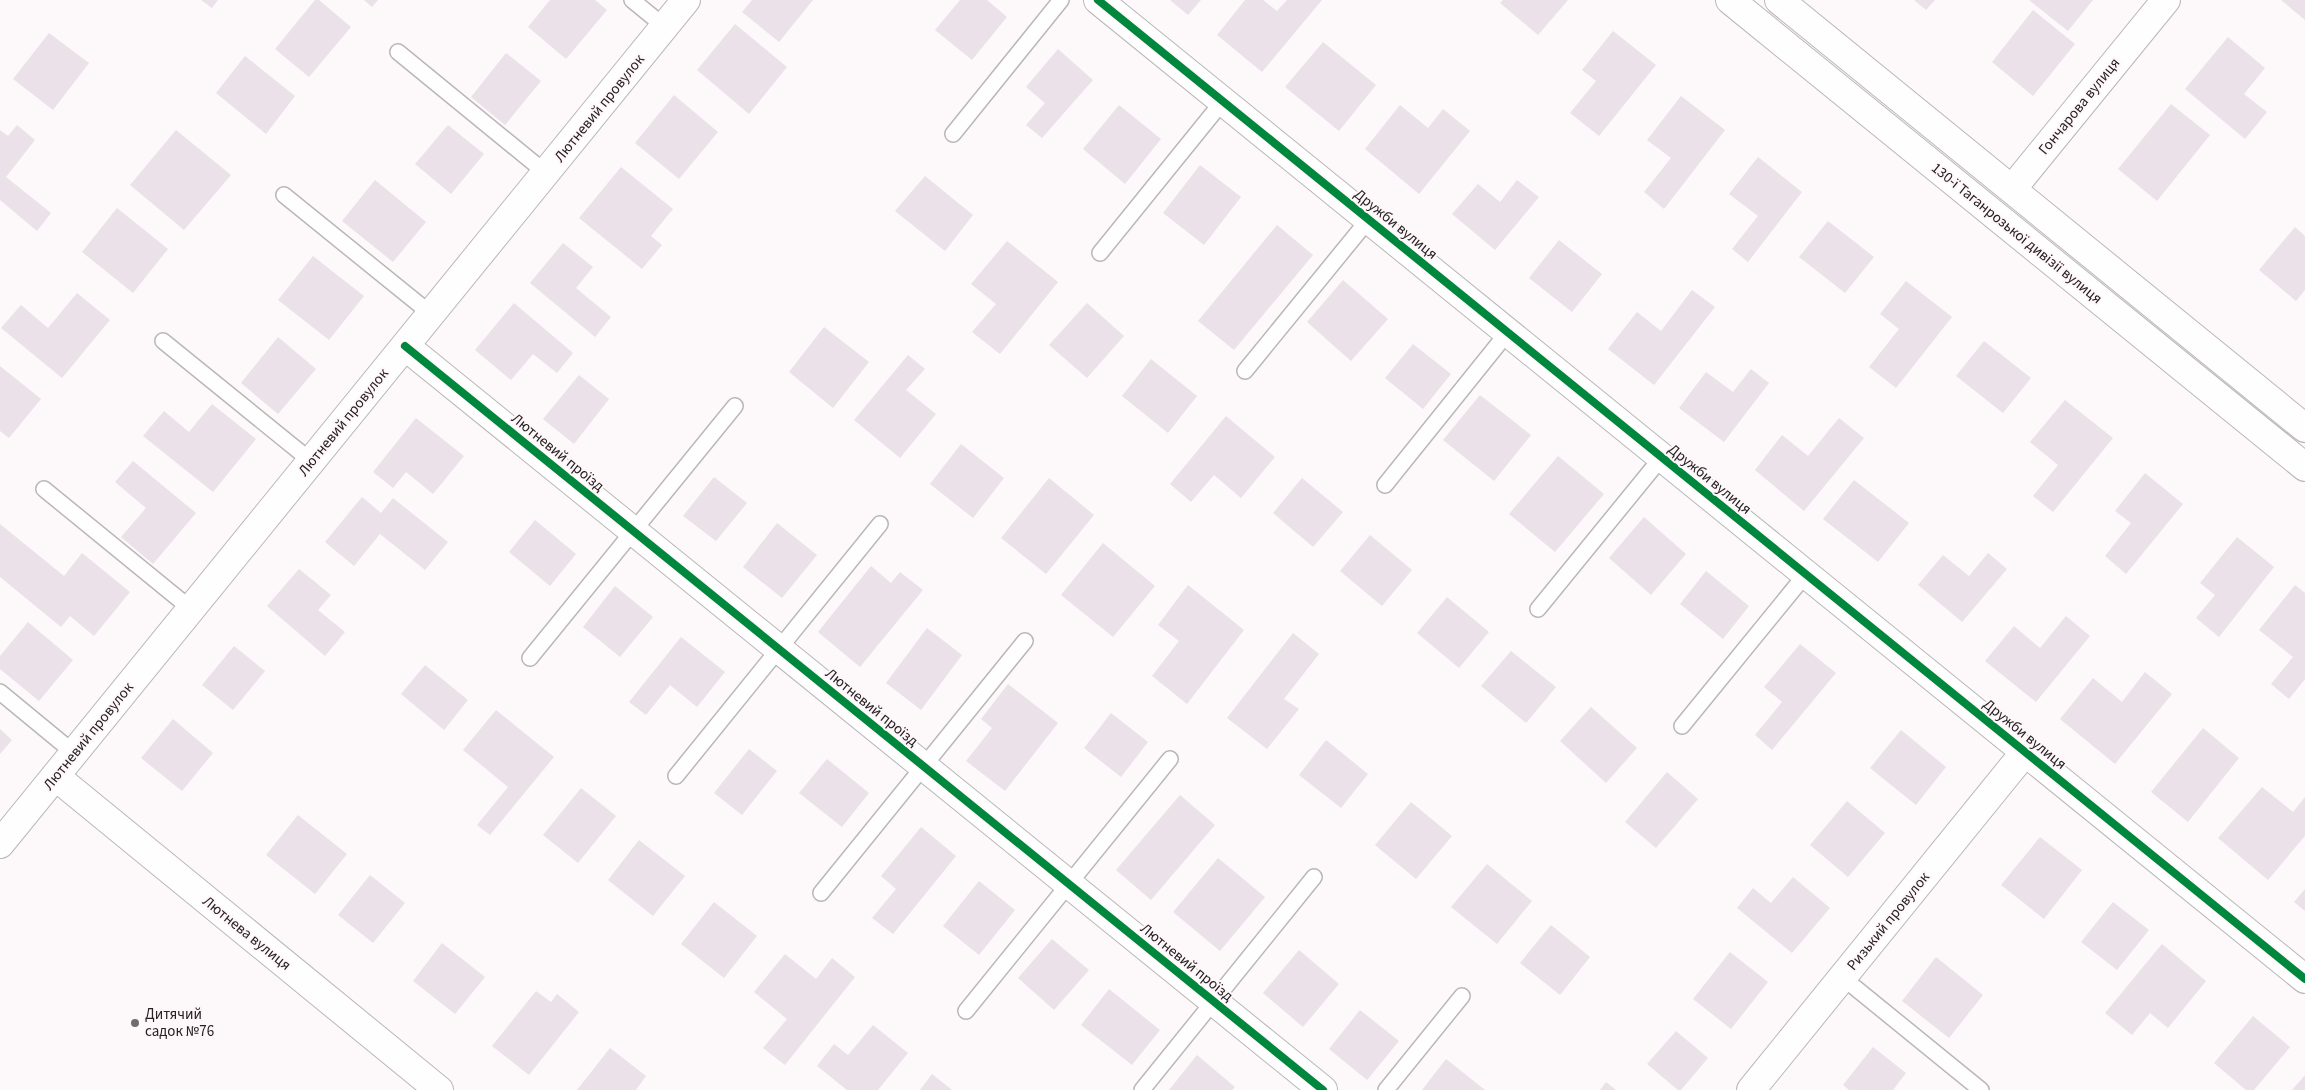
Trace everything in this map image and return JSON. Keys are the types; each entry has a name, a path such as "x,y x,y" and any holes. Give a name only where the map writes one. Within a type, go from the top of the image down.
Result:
{"street":[{"name":"Лютневий провулок","path":"0,844 686,0"},
{"name":"Дружби вулиця","path":"1098,0 2305,979"},
{"name":"130-ї Таганрозької дивізії вулиця","path":"1730,0 2305,467"},
{"name":"130-ї Таганрозької дивізії вулиця","path":"1779,0 2305,428"},
{"name":"Гончарова вулиця","path":"1992,213 2166,0"},
{"name":"Лютневий проїзд","path":"405,346 1323,1090"},
{"name":"Ризький провулок","path":"1751,1090 2025,752"},
{"name":"Лютнева вулиця","path":"55,776 439,1090"}],"lane":[{"path":"632,0 665,27"},
{"path":"953,134 1061,0"},
{"path":"398,52 546,172"},
{"path":"1100,254 1223,101"},
{"path":"284,195 431,314"},
{"path":"1245,371 1369,219"},
{"path":"1385,485 1508,332"},
{"path":"163,341 311,461"},
{"path":"530,658 735,406"},
{"path":"1538,609 1662,457"},
{"path":"44,489 191,609"},
{"path":"676,776 880,524"},
{"path":"1682,726 1806,574"},
{"path":"821,893 1025,641"},
{"path":"0,692 74,753"},
{"path":"966,1011 1170,759"},
{"path":"1142,1090 1314,876"},
{"path":"1842,977 1981,1090"},
{"path":"1386,1090 1462,996"}],"building":[{"path":"201,0 218,0 212,8"},
{"path":"315,0 319,0 351,27 309,77 275,49"},
{"path":"364,0 378,0 372,7"},
{"path":"550,0 595,0 607,10 566,59 528,27"},
{"path":"752,0 813,0 779,42 742,12"},
{"path":"960,0 987,0 1007,17 972,60 935,30"},
{"path":"1170,0 1201,0 1188,15"},
{"path":"1245,0 1263,0 1277,11 1287,0 1322,0 1262,72 1217,35"},
{"path":"1503,0 1568,0 1538,35 1500,3"},
{"path":"1914,0 1935,0 1926,10"},
{"path":"2029,0 2093,0 2068,31"},
{"path":"2281,0 2305,0 2305,20"},
{"path":"2033,10 2075,44 2033,96 1992,62"},
{"path":"735,24 787,67 749,114 697,70"},
{"path":"1613,31 1656,65 1599,136 1570,113 1596,81 1582,70"},
{"path":"49,33 89,63 53,110 13,79"},
{"path":"2228,37 2265,68 2244,94 2267,112 2245,139 2185,89"},
{"path":"1323,42 1376,85 1339,131 1285,87"},
{"path":"1058,49 1093,80 1042,138 1026,125 1045,103 1026,87"},
{"path":"506,53 541,81 505,125 471,97"},
{"path":"245,56 295,96 266,134 216,93"},
{"path":"674,95 718,132 679,179 635,143"},
{"path":"1681,96 1725,130 1664,209 1644,192 1671,158 1647,140"},
{"path":"2171,104 2210,135 2157,201 2118,169"},
{"path":"1119,105 1161,139 1125,184 1083,149"},
{"path":"1400,105 1428,128 1443,109 1470,131 1419,194 1365,149"},
{"path":"17,125 35,140 6,177 51,213 37,231 0,200 0,130 8,136"},
{"path":"448,125 484,154 451,194 415,164"},
{"path":"176,130 231,175 184,230 130,185"},
{"path":"1758,157 1802,192 1748,262 1732,249 1758,216 1729,194"},
{"path":"1200,165 1241,197 1204,245 1163,213"},
{"path":"621,167 673,209 651,236 662,245 642,269 579,218"},
{"path":"925,176 973,215 945,251 895,211"},
{"path":"375,180 426,222 393,262 342,221"},
{"path":"1517,180 1539,197 1495,250 1452,214 1478,184 1500,202"},
{"path":"117,208 168,249 133,293 82,252"},
{"path":"1828,221 1874,257 1845,293 1799,257"},
{"path":"1277,225 1313,255 1234,350 1198,321"},
{"path":"2295,227 2305,236 2305,290 2296,301 2259,270"},
{"path":"1559,240 1602,274 1572,312 1529,278"},
{"path":"1007,241 1058,282 1000,354 972,332 996,304 971,284"},
{"path":"563,243 593,267 576,288 611,317 595,337 530,283"},
{"path":"313,256 364,296 329,340 278,300"},
{"path":"1343,280 1388,319 1351,361 1307,322"},
{"path":"1906,281 1952,317 1896,388 1869,367 1899,329 1880,314"},
{"path":"1692,290 1715,307 1654,385 1608,349 1637,312 1661,331"},
{"path":"77,293 110,320 62,378 1,328 21,305 48,328"},
{"path":"514,303 573,353 557,373 533,354 511,380 475,350"},
{"path":"1087,303 1124,336 1087,378 1049,345"},
{"path":"824,327 869,362 833,408 789,372"},
{"path":"278,337 316,369 278,414 241,383"},
{"path":"1984,341 2031,378 2003,413 1956,376"},
{"path":"1413,344 1451,374 1423,409 1385,378"},
{"path":"908,355 925,369 906,390 936,414 900,458 854,420"},
{"path":"1151,359 1197,396 1168,433 1122,396"},
{"path":"0,366 41,399 9,438 0,431"},
{"path":"1751,369 1769,383 1724,442 1679,408 1706,372 1733,392"},
{"path":"579,375 609,399 574,444 543,419"},
{"path":"1480,395 1531,435 1494,481 1443,440"},
{"path":"2065,400 2113,438 2053,512 2033,496 2058,465 2030,442"},
{"path":"212,404 256,439 213,492 143,436 164,411 189,432"},
{"path":"1226,416 1275,457 1241,498 1214,475 1191,502 1170,484"},
{"path":"416,418 464,456 433,494 406,472 393,488 373,472"},
{"path":"1839,418 1864,438 1804,511 1755,470 1782,435 1808,456"},
{"path":"961,444 1004,478 973,518 930,484"},
{"path":"1558,456 1604,494 1555,552 1509,514"},
{"path":"133,461 196,513 153,564 121,537 146,508 115,482"},
{"path":"2145,473 2183,504 2126,574 2105,556 2131,523 2115,511"},
{"path":"714,477 747,503 716,541 683,516"},
{"path":"1049,478 1094,515 1046,574 1001,538"},
{"path":"1302,478 1343,512 1313,547 1273,513"},
{"path":"1854,480 1909,523 1878,562 1823,519"},
{"path":"362,497 381,513 393,498 448,542 425,570 380,534 354,566 325,542"},
{"path":"1644,517 1686,554 1651,595 1609,558"},
{"path":"535,520 576,554 550,586 509,552"},
{"path":"777,523 817,555 782,598 743,567"},
{"path":"0,524 64,576 82,553 130,592 94,636 70,616 61,627 0,577"},
{"path":"1370,535 1412,570 1382,606 1340,571"},
{"path":"2237,537 2274,567 2219,637 2196,618 2215,595 2200,583"},
{"path":"1103,543 1155,586 1113,637 1061,595"},
{"path":"1988,553 2007,569 1962,622 1918,585 1943,555 1969,576"},
{"path":"871,566 891,583 900,572 923,590 860,667 818,632"},
{"path":"299,569 331,595 318,610 345,632 325,656 267,606"},
{"path":"1706,571 1749,606 1723,639 1680,604"},
{"path":"1188,585 1244,630 1187,704 1152,676 1179,641 1158,625"},
{"path":"2295,585 2305,593 2305,679 2289,699 2271,684 2293,657 2259,630"},
{"path":"615,586 653,617 620,657 583,627"},
{"path":"1447,597 1489,632 1459,668 1417,633"},
{"path":"2066,616 2090,636 2036,702 1985,661 2014,626 2040,648"},
{"path":"28,622 73,660 39,701 0,669 0,656"},
{"path":"927,628 962,655 921,710 886,683"},
{"path":"1293,633 1319,654 1284,699 1299,709 1267,749 1227,718"},
{"path":"681,637 725,672 697,707 670,685 646,715 629,702"},
{"path":"1800,644 1836,673 1772,750 1755,735 1782,702 1764,687"},
{"path":"234,646 265,671 233,710 202,685"},
{"path":"1511,651 1556,687 1526,723 1481,686"},
{"path":"425,665 468,700 444,730 401,694"},
{"path":"2145,672 2172,694 2115,764 2060,719 2093,678 2122,702"},
{"path":"1008,684 1058,723 1005,791 966,761 992,728 981,719"},
{"path":"1591,707 1637,748 1606,783 1560,741"},
{"path":"496,710 554,757 490,835 477,825 508,787 463,750"},
{"path":"1111,713 1148,742 1121,777 1084,748"},
{"path":"173,719 213,753 182,791 141,758"},
{"path":"2203,728 2239,758 2188,822 2151,792"},
{"path":"0,729 12,740 0,754"},
{"path":"1901,730 1946,767 1916,805 1870,768"},
{"path":"1326,740 1368,774 1341,808 1299,775"},
{"path":"749,749 777,771 742,815 714,793"},
{"path":"827,759 869,793 842,827 799,793"},
{"path":"1667,772 1698,799 1656,848 1625,822"},
{"path":"2262,787 2293,812 2305,797 2305,836 2268,880 2218,838"},
{"path":"581,788 616,816 578,863 543,835"},
{"path":"1180,795 1215,825 1151,900 1116,870"},
{"path":"1847,801 1885,833 1848,877 1810,845"},
{"path":"1411,802 1452,836 1416,879 1375,845"},
{"path":"298,815 347,854 315,894 266,855"},
{"path":"921,827 956,856 893,934 872,918 896,889 881,876"},
{"path":"2040,837 2082,870 2044,919 2001,885"},
{"path":"639,840 685,876 653,916 608,880"},
{"path":"1218,858 1265,897 1220,951 1173,912"},
{"path":"1487,864 1532,901 1497,944 1451,907"},
{"path":"370,875 405,903 373,943 338,915"},
{"path":"1793,877 1830,908 1792,953 1737,908 1753,888 1771,903"},
{"path":"979,881 1015,910 979,955 943,926"},
{"path":"2305,889 2305,911 2294,902"},
{"path":"714,902 757,936 724,978 681,944"},
{"path":"2113,902 2149,930 2117,970 2081,942"},
{"path":"1551,925 1590,957 1560,995 1520,963"},
{"path":"1052,939 1089,970 1054,1010 1018,978"},
{"path":"442,943 485,977 455,1014 413,981"},
{"path":"2162,944 2206,981 2168,1028 2150,1013 2132,1035 2105,1013"},
{"path":"1299,950 1339,984 1303,1027 1263,993"},
{"path":"1730,952 1768,982 1731,1029 1693,999"},
{"path":"785,954 816,979 832,958 855,977 785,1065 763,1048 787,1019 754,992"},
{"path":"1936,957 1983,995 1949,1038 1902,1001"},
{"path":"1109,989 1160,1030 1132,1065 1081,1025"},
{"path":"536,991 551,1002 557,994 579,1012 529,1075 492,1046"},
{"path":"1360,1010 1399,1041 1367,1080 1329,1049"},
{"path":"2253,1016 2290,1047 2254,1090 2246,1090 2214,1063"},
{"path":"873,1025 908,1053 878,1090 847,1090 817,1066 834,1044 848,1055"},
{"path":"1676,1031 1708,1058 1681,1090 1678,1090 1647,1064"},
{"path":"1873,1047 1906,1073 1893,1090 1849,1090 1843,1085"},
{"path":"610,1048 646,1076 636,1090 577,1090"},
{"path":"1197,1055 1235,1087 1232,1090 1169,1090"},
{"path":"1446,1059 1485,1090 1422,1090"},
{"path":"932,1074 952,1090 920,1090"},
{"path":"2305,1075 2305,1090 2292,1090"},
{"path":"1606,1082 1616,1090 1600,1090"}],"cycle path":[{"path":"1098,0 2305,979"},
{"path":"405,346 1323,1090"}],"place":[{"name":"Дитячий садок №76","path":"135,1023"}]}
